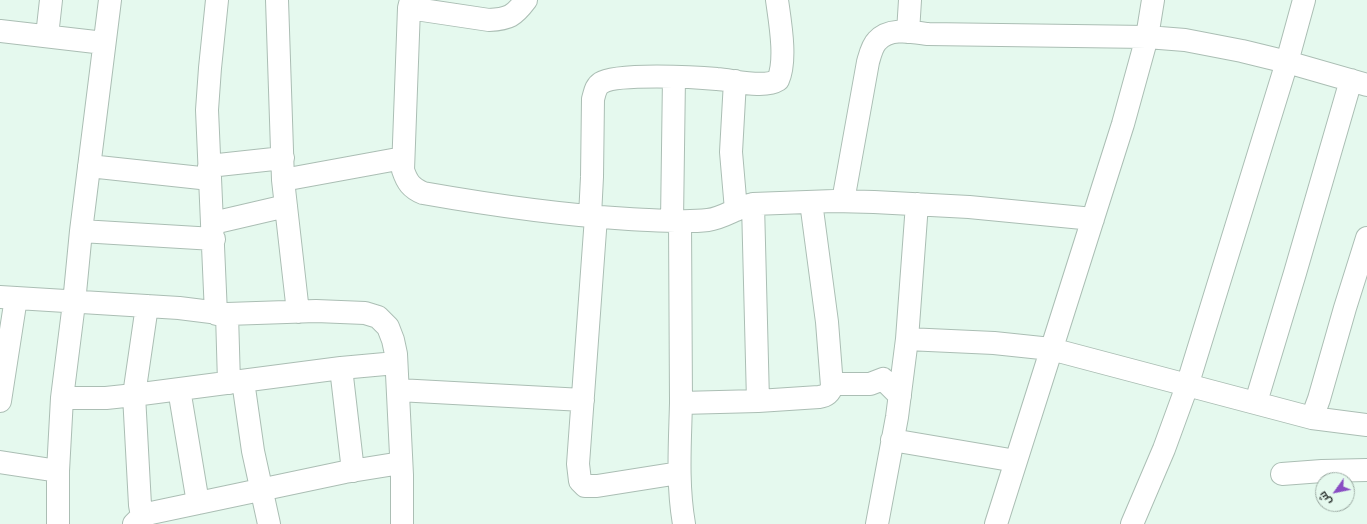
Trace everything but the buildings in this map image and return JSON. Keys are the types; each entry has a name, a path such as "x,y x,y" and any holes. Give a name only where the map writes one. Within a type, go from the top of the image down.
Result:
{"street":[{"path":"47,36 51,0"},
{"path":"58,524 58,471 62,398 74,303 80,231 110,0"},
{"path":"217,0 207,110 213,231 222,314 269,524"},
{"path":"277,0 283,180 298,312"},
{"path":"526,0 517,12 508,18 489,20 410,4 403,170 406,179 415,190 423,193 488,204 593,217 676,221 712,219 745,207 843,201 969,207 1093,219"},
{"path":"679,473 597,486 585,486 580,481 578,464 593,217 593,99 595,89 607,80 622,78 674,77 772,84 778,80 781,70 782,43 777,0"},
{"path":"908,32 910,0"},
{"path":"996,524 1093,219 1147,37 1153,0"},
{"path":"1132,524 1164,449 1187,386 1287,62 1304,0"},
{"path":"0,31 104,43"},
{"path":"843,201 871,51 877,40 895,32 928,34 1147,37 1185,40 1242,51 1359,82 1295,273 1256,402"},
{"path":"674,77 681,404 679,473 681,506 684,524"},
{"path":"734,82 731,152 745,207 758,401"},
{"path":"89,166 210,172 283,158"},
{"path":"283,180 403,158"},
{"path":"681,404 758,401 824,396 830,391 832,384 827,322 811,202"},
{"path":"877,524 900,396 907,339 917,204"},
{"path":"80,231 213,231 286,206"},
{"path":"1312,418 1367,238"},
{"path":"0,401 8,298 179,308 222,314 298,312 365,313 378,317 388,327 393,340 398,390 402,524"},
{"path":"138,520 140,505 134,395 147,306"},
{"path":"907,339 994,343 1051,349 1312,418 1367,425"},
{"path":"62,398 106,398 341,368 396,363"},
{"path":"341,368 353,471"},
{"path":"832,384 870,384 883,379 900,396"},
{"path":"179,389 198,503"},
{"path":"398,390 583,400"},
{"path":"892,440 1016,461"},
{"path":"0,462 58,471"},
{"path":"138,520 151,513 353,471 401,464"},
{"path":"1282,474 1322,470 1367,470"}]}
